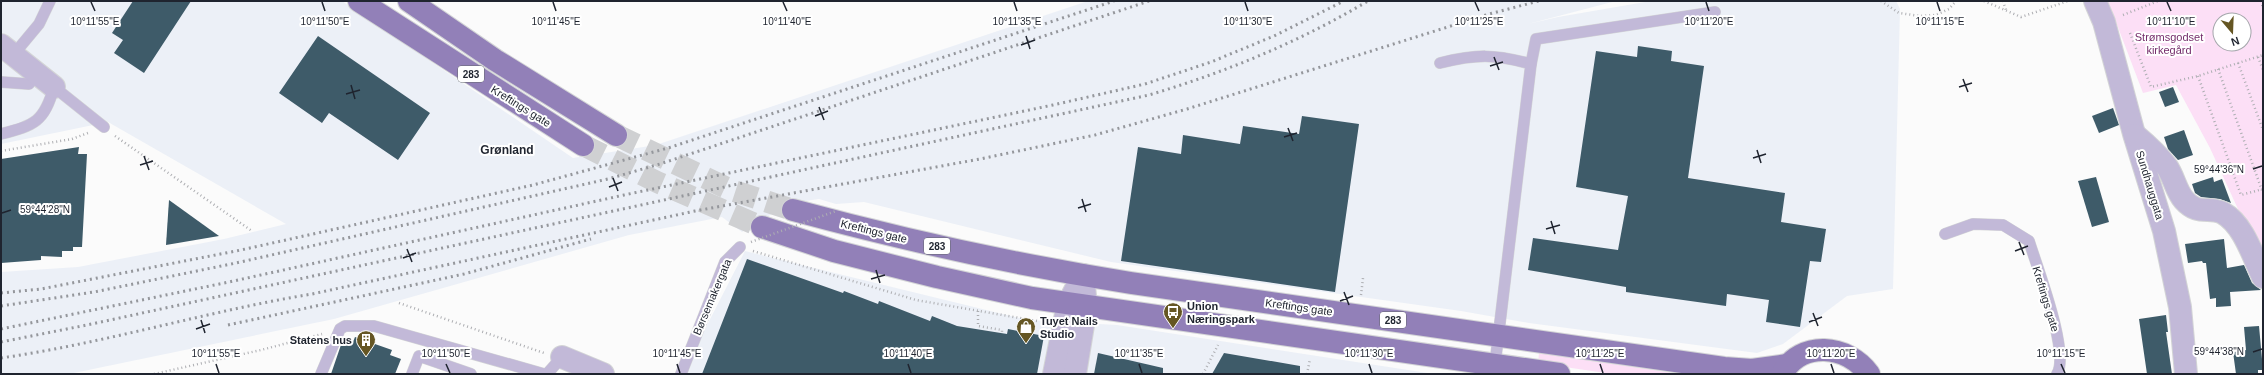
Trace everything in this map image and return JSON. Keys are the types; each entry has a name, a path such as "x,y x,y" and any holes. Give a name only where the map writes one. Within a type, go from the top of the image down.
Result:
{"main road":[{"name":"Kreftings gate","path":"359,1 583,146"},
{"name":"283","path":"409,1 494,60 616,135"},
{"name":"Kreftings gate","path":"793,210 939,247 1082,275 1724,368 1784,370"},
{"path":"756,234 834,251 930,275 1077,305 1559,374"},
{"name":"283","path":"1784,370 1815,351 1832,350 1848,354 1861,364 1869,374"}],"street":[{"name":"Sundhauggata","path":"2095,1 2118,17 2134,134 2164,231 2180,307 2186,374"},
{"path":"6,51 54,87"},
{"path":"2134,134 2155,152 2168,168 2183,200 2195,210 2222,213 2233,223 2242,234 2263,277"},
{"path":"1074,374 1077,305 1082,275"},
{"path":"1054,374 1077,305"},
{"path":"562,357 603,374"}],"lane":[{"path":"6,51 39,24 50,1"},
{"path":"1496,364 1531,64 1536,39 1715,12"},
{"path":"1440,63 1467,56 1487,55 1531,64"},
{"path":"1,82 28,84 37,73"},
{"path":"1,134 37,122 48,106 54,87 104,127"},
{"path":"1,125 19,129"},
{"name":"Kreftings gate","path":"1945,234 1973,224 2003,226 2029,241 2060,342 2061,368 2057,374"},
{"name":"Børsemakergata","path":"681,374 725,262 740,247"},
{"path":"321,374 340,329 344,326 374,326 545,374 562,357"},
{"path":"412,374 419,356 471,374"}],"path":[{"path":"1881,1 1899,13 1920,16 1936,15 1949,9 1956,1"},
{"path":"1984,1 2021,18 2068,1"},
{"path":"2003,1 2006,10"},
{"path":"2118,17 2158,1"},
{"path":"2261,1 2263,8"},
{"path":"2128,30 2151,87 2198,76 2263,55"},
{"path":"2258,57 2263,70"},
{"path":"2238,63 2263,130"},
{"path":"2218,70 2263,193"},
{"path":"2198,76 2241,195 2262,189"},
{"path":"1,151 72,138 104,127"},
{"path":"117,137 252,231"},
{"path":"756,234 836,211"},
{"path":"740,247 916,300 1027,320 1043,321"},
{"path":"1361,297 1363,278"},
{"path":"399,303 460,322 532,350"},
{"path":"978,311 978,326 1002,330 1002,333"},
{"path":"154,374 261,350 340,329"},
{"path":"1203,374 1219,342"},
{"path":"1307,374 1310,354"}],"shaded area":[{"path":"1,1 342,1 573,158 656,145 1088,1 1616,1 1528,24 1558,17 1651,1 1896,1 1900,9 1893,289 1847,296 1783,344 1757,353 1529,323 1461,311 1111,262 864,202 836,204 819,199 798,202 780,209 742,232 722,217 629,235 334,319 69,374 1,374 1,272 78,267 224,239 286,224 108,122 1,144"},
{"path":"745,251 1027,320 1117,325 1434,374 682,374"}],"green space":[{"name":"Strømsgodset kirkegård","path":"2108,1 2263,1 2263,254 2243,220 2210,148 2176,85 2143,93"},
{"path":"1539,353 1680,374 1612,374 1538,363"}],"building":[{"path":"133,1 191,1 144,73 114,53 123,40 112,33"},
{"path":"318,36 430,113 398,160 329,113 322,123 279,93"},
{"path":"1638,46 1672,51 1671,61 1704,66 1688,178 1785,193 1781,222 1826,229 1821,262 1810,261 1800,327 1766,322 1769,300 1727,294 1726,306 1626,292 1626,287 1528,270 1533,238 1618,250 1628,196 1576,187 1596,51 1637,57"},
{"path":"2173,87 2179,102 2165,107 2159,92"},
{"path":"2113,108 2119,125 2099,133 2092,116"},
{"path":"1302,116 1359,124 1335,292 1121,261 1138,147 1181,154 1183,135 1240,144 1243,126 1299,134"},
{"path":"2184,130 2193,155 2178,160 2168,149 2164,137"},
{"path":"79,147 78,154 87,154 82,247 73,247 73,251 62,251 62,257 41,256 41,260 1,263 1,159"},
{"path":"2096,177 2109,222 2092,227 2078,181"},
{"path":"2213,177 2214,182 2222,179 2231,203 2220,199 2201,197 2195,193 2192,184"},
{"path":"169,200 219,236 166,245"},
{"path":"2224,239 2227,268 2244,265 2252,283 2261,290 2230,292 2231,306 2216,307 2216,298 2210,299 2206,263 2203,263 2202,261 2188,263 2185,244"},
{"path":"747,259 843,293 844,291 878,304 879,301 930,321 932,316 957,326 1007,334 1008,329 1044,336 1037,374 702,374"},
{"path":"2166,315 2168,332 2166,332 2172,374 2147,374 2139,319"},
{"path":"2259,326 2263,370 2258,370 2258,374 2236,374 2233,352 2246,350 2244,327"},
{"name":"Statens hus","path":"355,337 392,350 390,355 401,359 395,374 331,374 343,339 353,342"},
{"path":"1098,353 1163,368 1163,374 1094,374"},
{"path":"1224,353 1300,366 1300,374 1212,374"}],"tunnel":[{"path":"616,135 731,190 793,210"},
{"path":"583,145 657,182 762,227"}],"railway":[{"path":"1,293 41,289 241,250 533,185 668,148 1114,1"},
{"path":"1,306 94,292 236,263 608,179 660,164 1149,1"},
{"path":"1,329 229,282 624,195 1053,105 1145,84 1211,62 1274,36 1344,1"},
{"path":"1,342 87,325 1149,95 1262,55 1316,30 1368,1"},
{"path":"1,358 40,352 118,336 234,309 312,294 695,211 980,159 1095,135 1187,109 1489,14 1539,1"},
{"path":"228,325 464,274 591,239"}],"place":[{"name":"Union Næringspark","path":"1173,329"},
{"name":"Tuyet Nails Studio","path":"1026,344"},
{"name":"Statens hus","path":"366,357"}],"district":[{"name":"Grønland","path":"507,150"}]}
